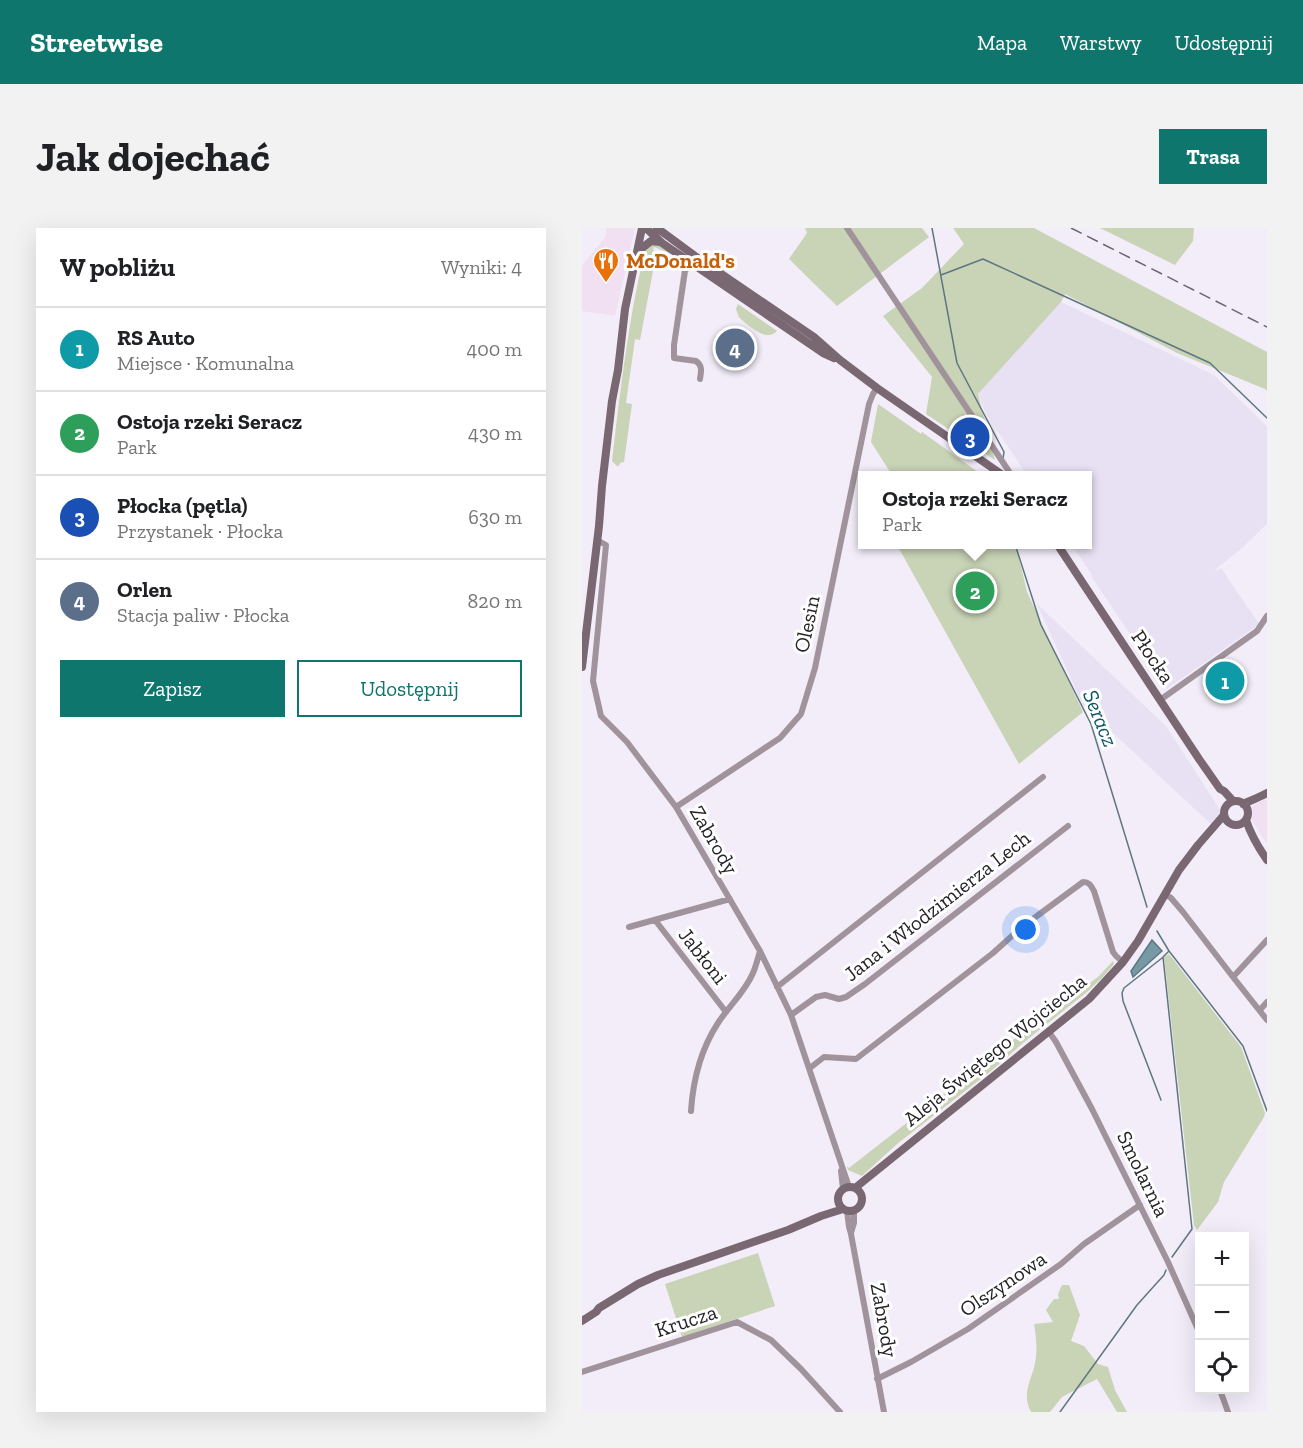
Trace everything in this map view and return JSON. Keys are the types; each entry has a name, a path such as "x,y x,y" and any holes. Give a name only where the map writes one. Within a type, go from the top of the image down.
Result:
{"street":[{"path":"647,228 661,235 786,323 813,337 877,388 999,471"},
{"path":"623,332 647,228"},
{"path":"582,667 597,540 605,498 618,370 630,282 647,228"},
{"path":"847,228 1009,471"},
{"path":"642,248 661,235"},
{"path":"693,259 685,271 674,358 699,363 700,379"},
{"name":"Olesin","path":"676,807 780,738 801,714 815,668 869,404 877,388"},
{"path":"969,451 982,430"},
{"name":"Zabrody","path":"597,540 606,546 592,681 601,716 627,742 676,807 760,951 791,1015 841,1165 852,1189"},
{"name":"Płocka","path":"1060,549 1220,789 1224,791 1233,815 1267,860"},
{"path":"1160,700 1257,631 1267,616"},
{"path":"777,987 1043,777"},
{"path":"1245,807 1258,801 1264,795"},
{"path":"1238,801 1245,807 1248,815 1233,815 1238,801"},
{"name":"Aleja Świętego Wojciecha","path":"852,1189 1089,999 1123,962 1138,941 1190,855 1214,826 1233,815"},
{"name":"Jana i Włodzimierza Lech","path":"791,1015 816,997 825,995 839,999 846,998 1068,826"},
{"path":"810,1068 824,1057 856,1059 993,953 1022,927 1083,882 1091,885 1113,952 1123,962"},
{"path":"1165,894 1171,898 1267,1020"},
{"name":"Jabłoni","path":"629,927 730,899"},
{"name":"Jabłoni","path":"655,920 726,1012"},
{"path":"1233,977 1267,940"},
{"path":"691,1111 698,1063 716,1025 753,974 760,951"},
{"path":"1260,1010 1267,1002"},
{"name":"Smolarnia","path":"1049,1032 1092,1109 1195,1323"},
{"path":"582,1315 658,1275 788,1230 821,1216 845,1208 860,1207 862,1200 852,1189 839,1194 845,1208"},
{"name":"Olszynowa","path":"878,1379 968,1329 1140,1205"},
{"name":"Zabrody","path":"845,1208 854,1223 851,1234 884,1412"},
{"path":"582,1321 599,1308"},
{"name":"Krucza","path":"582,1372 737,1322 771,1340 840,1412"},
{"path":"1222,1394 1228,1412"}],"shaded area":[{"path":"607,228 635,228 615,316 582,311 582,266 605,237"},
{"path":"1061,302 1214,375 1267,426 1267,524 1215,570 1221,568 1259,624 1167,689 1075,549 1092,549 1092,471 1024,471 985,412 978,394"},
{"path":"1037,604 1166,726 1222,813 1212,825 1083,705"},
{"path":"1267,797 1267,844 1246,811"}],"green space":[{"path":"805,228 922,228 929,237 837,306 789,259 807,233"},
{"path":"953,228 1034,228 1267,352 1267,391 1177,353 1065,294 1061,302 978,394 995,460 926,414 932,377 883,316 922,288 964,244"},
{"path":"1100,228 1194,228 1193,241 1175,265"},
{"path":"653,244 664,247 671,254 654,247 653,250 667,255 683,265 677,309 682,268 660,253 656,255 640,340 635,339 626,403 632,404 624,462 617,466 612,461 630,325 645,250"},
{"path":"738,304 777,331 767,335 752,328 738,316 740,314 738,315 736,309"},
{"path":"878,404 976,471 889,471 871,442"},
{"path":"899,549 1017,549 1027,592 1083,712 1019,764"},
{"path":"1169,954 1241,1047 1265,1113 1224,1182 1218,1202 1197,1230 1194,1225 1164,957"},
{"path":"1113,961 1114,964 1087,992 897,1144 862,1176 848,1170 847,1166 849,1168 1045,1015 1098,977"},
{"path":"758,1253 775,1306 682,1337 665,1284"},
{"path":"1062,1285 1069,1285 1080,1315 1071,1341 1084,1346 1098,1364 1108,1367 1115,1390 1127,1412 1117,1412 1097,1379 1062,1397 1050,1412 1031,1412 1027,1391 1036,1357 1034,1324 1053,1322 1046,1310 1054,1299 1059,1299 1058,1294"}],"water":[{"path":"1152,940 1162,951 1133,977 1131,971"}],"waterway":[{"name":"Seracz","path":"932,228 957,363 1004,452 1003,459"},
{"path":"941,275 983,259 1210,363 1267,418"},
{"name":"Seracz","path":"1017,549 1041,625 1091,724 1147,907"},
{"name":"Seracz","path":"1157,931 1169,951 1243,1046 1267,1111"},
{"path":"1169,951 1163,957 1192,1229 1172,1257"},
{"path":"1161,1100 1123,1001 1122,993 1124,988 1162,958"},
{"path":"1060,1412 1137,1305 1166,1270"}],"railway":[{"path":"1071,228 1267,327"}],"place":[{"name":"McDonald's","path":"606,284"},
{"name":"Orlen","path":"735,348"},
{"name":"Płocka (pętla)","path":"970,437"},
{"name":"Ostoja rzeki Seracz","path":"975,591"},
{"name":"RS Auto","path":"1225,681"}]}
